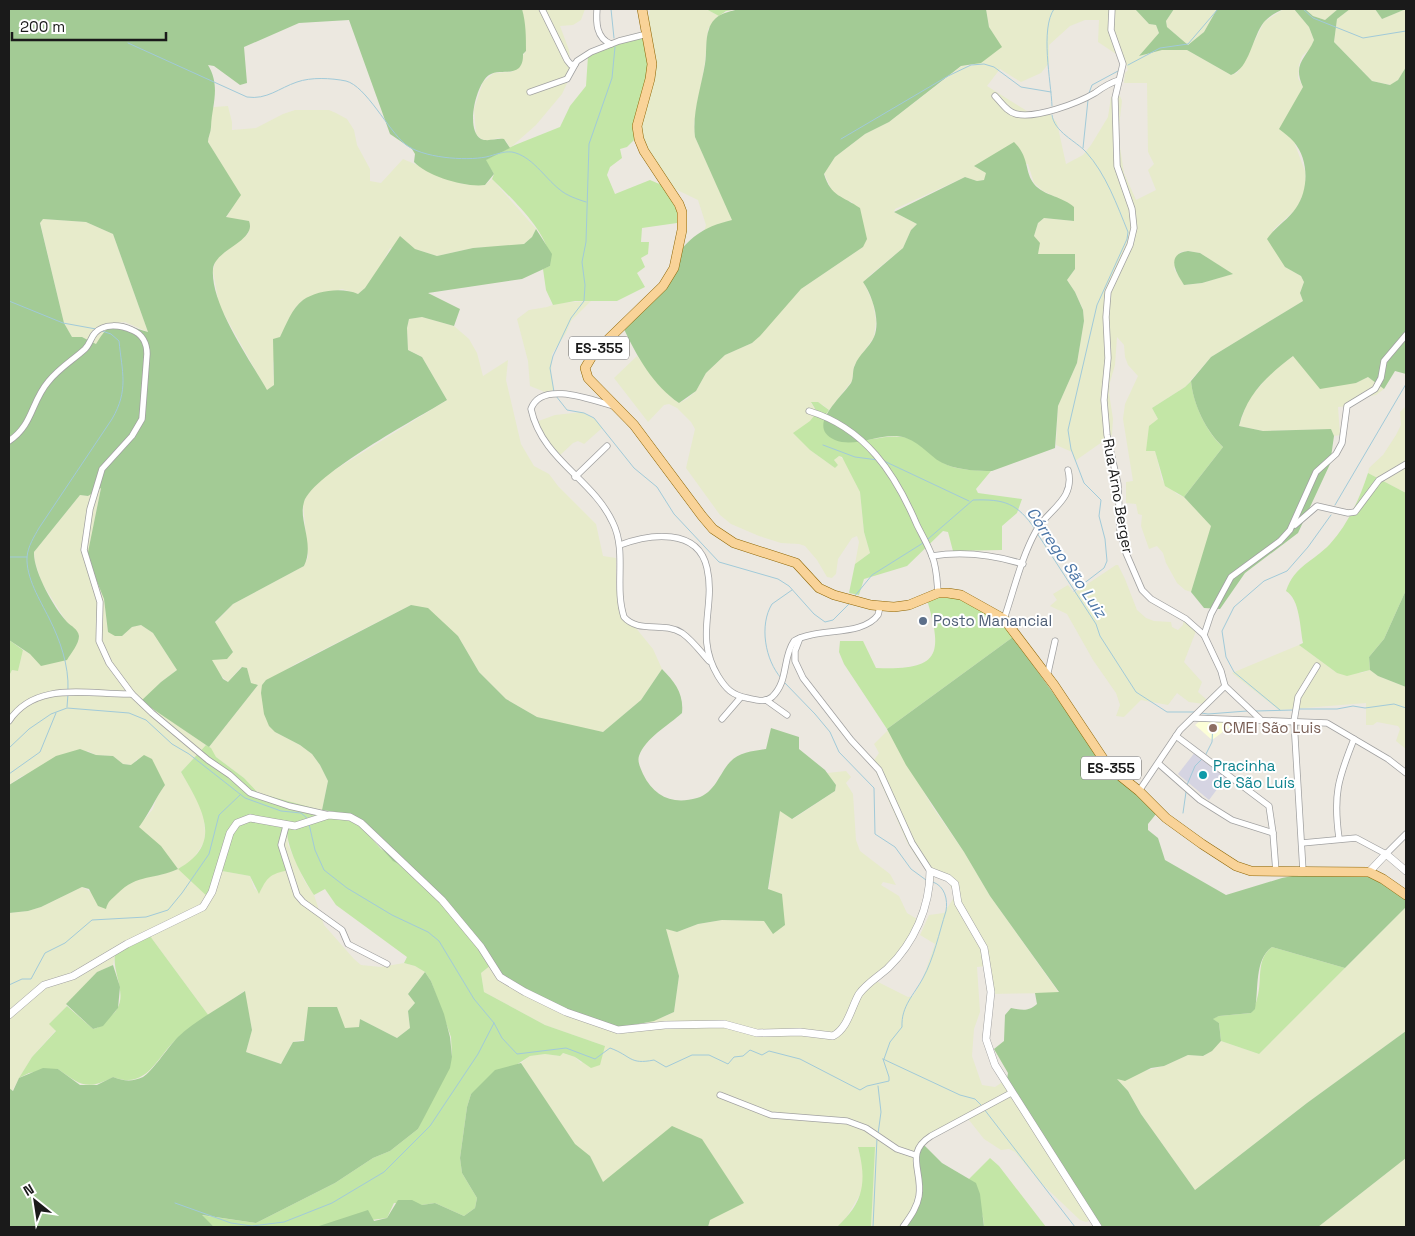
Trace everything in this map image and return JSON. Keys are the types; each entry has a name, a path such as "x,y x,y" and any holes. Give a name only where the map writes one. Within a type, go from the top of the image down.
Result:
{"main road":[{"name":"ES-355","path":"642,9 652,64 637,126 639,139 644,152 679,204 682,212 682,230 674,268 663,286 609,338 585,368 588,378 634,426 702,516 721,536 742,546 796,563 819,588 846,599 880,607 894,608 909,605 938,594 961,595 1004,619 1047,677 1108,766 1139,791 1166,818 1236,866 1251,871 1369,872 1383,878 1406,895"}],"street":[{"path":"542,9 567,60 571,65 575,64"},
{"path":"597,9 598,32 611,44"},
{"name":"Rua Arno Berger","path":"1112,9 1111,30 1123,64 1119,80 1115,124 1117,166 1132,209 1134,228 1130,245 1108,292 1106,317 1108,358 1104,400 1107,435 1118,484 1120,530 1131,567 1146,595 1175,612 1204,635 1221,671 1225,686"},
{"path":"530,92 567,78 575,64 591,52 647,34"},
{"path":"995,96 1009,111 1028,115 1057,109 1094,93 1110,82 1119,80"},
{"path":"9,442 30,420 38,397 48,382 67,361 85,349 95,333 102,328 120,326 135,331 142,338 147,345 142,419 132,436 102,469 90,509 84,550 100,602 99,641 109,663 132,694 152,713 250,793 289,806 329,815 350,817 361,823 426,882 475,940 500,977 525,992 566,1012 618,1030 665,1025 724,1024 756,1033 800,1032 833,1036 843,1028 865,987 889,967 906,945 924,913 928,898 930,871"},
{"path":"1292,527 1316,472 1336,454 1342,443 1347,406 1379,384 1384,361 1406,335"},
{"path":"613,406 571,394 544,396 537,400 531,409 538,432 548,448 607,512 620,545 619,589 624,617 629,623 638,627 665,627 682,633 709,661 728,690 741,697 766,700 787,715"},
{"path":"808,411 840,423 876,454 896,482 932,556 938,594"},
{"path":"575,477 607,446"},
{"path":"1204,635 1211,614 1231,577 1280,541 1292,527 1317,506 1348,513 1355,512 1379,480 1406,464"},
{"path":"1004,619 1037,529 1052,514 1065,495 1070,481 1068,470"},
{"path":"620,545 648,536 670,536 688,543 703,558 707,568 708,584 706,633 709,661"},
{"path":"932,556 983,555 1023,564"},
{"path":"766,700 776,692 784,680 791,645 800,638 867,625 878,616 880,607"},
{"path":"800,638 795,661 803,678 851,740 880,770 912,843 930,871 948,878 955,884 958,902 984,948 991,992 986,1039 994,1065 1098,1227"},
{"path":"1047,677 1055,640"},
{"path":"1303,871 1294,719 1296,704 1317,666"},
{"path":"1139,791 1159,764 1176,736 1225,686 1260,719"},
{"path":"9,721 22,705 36,697 65,692 132,694"},
{"path":"722,719 741,697"},
{"path":"1193,718 1294,719 1327,723 1388,759 1406,773"},
{"path":"1176,736 1267,804 1273,833 1276,872"},
{"path":"1339,838 1335,802 1354,739"},
{"path":"1159,764 1200,800 1232,820 1273,833"},
{"path":"9,1014 44,985 73,976 127,944 203,907 212,892 230,833 238,823 250,818 286,826 301,825 329,815"},
{"path":"286,826 281,845 297,895 302,902 342,930 348,944 387,964"},
{"path":"1369,872 1406,834"},
{"path":"1302,843 1339,838 1356,838 1386,854 1406,871"},
{"path":"903,1227 918,1204 920,1195 915,1156 924,1140 1011,1093"},
{"path":"720,1095 771,1115 847,1121 866,1128 897,1149 915,1156"}],"shaded area":[{"path":"9,9 522,9 526,51 523,54 521,64 516,70 489,75 480,88 474,107 473,117 476,134 484,140 504,139 510,148 486,160 494,174 485,185 458,183 428,172 414,162 415,154 412,149 390,134 349,20 299,23 244,47 247,83 240,85 214,66 208,65 214,81 215,96 208,142 241,195 226,217 249,221 250,228 242,240 215,262 213,269 214,283 224,315 267,390 274,385 273,339 280,337 299,303 315,294 323,292 338,290 358,294 365,288 400,236 415,249 437,256 473,248 524,244 532,237 536,229 552,254 550,266 522,279 428,293 460,309 454,326 422,317 409,319 407,328 408,350 422,357 447,400 368,447 326,477 312,490 304,502 303,509 308,549 304,566 233,604 215,622 233,652 227,659 212,660 223,679 228,682 242,667 247,668 251,683 258,685 209,747 141,701 177,670 153,633 141,625 132,627 122,636 115,636 108,632 104,599 87,557 101,488 88,496 80,495 34,552 41,579 62,616 76,630 79,636 78,642 67,660 41,666 30,654 9,640","holes":["43,219 86,222 113,234 148,332 124,324 114,324 108,328 96,344 82,337 72,337 64,323 40,223"]},
{"path":"522,9 585,9 581,20 573,25 560,26 569,50 571,68 570,77 562,94 536,125 510,148 506,141 499,138 486,141 476,134 474,109 483,82 494,73 512,72 526,51"},
{"path":"650,9 706,9 719,16 708,29 705,62 694,124 695,137 733,221 718,224 704,232 706,225 698,200 673,188 643,141 641,130 647,25"},
{"path":"740,9 986,9 989,27 1002,47 981,63 961,66 889,122 865,134 835,157 824,174 834,192 860,208 867,239 863,247 801,289 760,336 752,343 725,355 706,373 696,391 679,403 662,388 647,370 624,329 639,315 654,296 686,244 697,234 712,226 732,220 695,137 694,128 709,29 718,17"},
{"path":"986,9 1135,9 1149,24 1156,25 1159,33 1140,56 1162,50 1187,50 1231,75 1237,73 1243,64 1264,22 1284,9 1294,9 1309,27 1314,40 1310,49 1302,56 1299,65 1298,78 1303,87 1299,95 1294,142 1305,171 1306,188 1296,209 1273,230 1285,267 1301,276 1304,282 1300,293 1303,301 1211,357 1185,387 1152,408 1158,419 1155,450 1162,480 1177,494 1184,497 1212,526 1191,592 1185,590 1177,583 1166,563 1163,553 1157,546 1149,549 1141,526 1142,515 1138,514 1136,504 1126,503 1126,482 1133,481 1123,419 1125,404 1138,376 1128,365 1124,345 1117,337 1115,365 1109,393 1113,419 1112,435 1075,461 1072,452 1056,445 1058,406 1077,363 1084,321 1083,309 1067,280 1075,269 1075,254 1038,254 1034,236 1038,223 1044,218 1074,221 1066,202 1043,191 1034,183 1028,164 975,166 987,173 984,180 977,181 965,177 895,209 894,212 917,224 911,230 903,248 869,276 865,285 873,303 876,321 874,337 854,366 852,381 829,410 823,405 811,403 817,412 810,450 835,468 838,465 834,460 839,456 845,461 860,492 864,532 870,553 855,564 859,542 857,536 852,538 838,559 836,574 832,578 827,577 817,560 805,546 781,543 759,536 731,524 720,515 686,468 695,429 691,422 677,408 669,404 664,405 648,422 614,378 637,356 670,396 679,403 687,399 696,391 706,373 725,355 752,343 801,289 863,247 852,202 841,199 832,191 824,173 835,157 865,134 889,122 962,66 972,66 1001,47 989,27","holes":["1085,20 1099,20 1098,42 1125,60 1128,70 1125,73 1124,83 1147,83 1148,152 1154,164 1148,170 1156,190 1136,200 1124,173 1118,134 1122,101 1120,96 1111,97 1108,117 1091,145 1083,155 1066,164 1057,123 1050,114 1027,111 987,86 1000,69 1021,82 1041,73 1049,63 1049,45 1070,26","1180,252 1200,253 1232,274 1202,283 1185,285 1174,269"]},
{"path":"1135,9 1174,9 1166,21 1167,27 1188,45 1204,32 1217,9 1284,9 1264,22 1247,59 1231,75 1187,50 1162,50 1139,56 1159,33 1156,25 1149,24"},
{"path":"1174,9 1217,9 1204,32 1188,45 1167,27 1166,21"},
{"path":"1294,9 1305,9 1313,16 1325,20 1338,9 1350,9 1337,19 1334,42 1372,81 1390,85 1398,80 1406,67 1406,374 1395,371 1384,389 1368,377 1356,383 1320,389 1293,356 1259,387 1247,404 1239,426 1263,431 1331,429 1334,436 1330,464 1298,533 1245,573 1220,609 1204,608 1191,592 1211,526 1184,497 1223,447 1201,417 1194,399 1191,381 1211,357 1303,301 1300,293 1304,282 1301,276 1285,267 1267,239 1296,208 1305,184 1305,166 1299,149 1279,129 1303,87 1299,72 1301,62 1314,40 1309,27"},
{"path":"1305,9 1338,9 1325,20 1313,16"},
{"path":"1350,9 1375,9 1382,19 1406,9 1406,67 1398,80 1391,85 1372,81 1334,42 1337,19"},
{"path":"1375,9 1406,9 1382,19"},
{"path":"228,106 232,130 256,128 295,110 329,110 347,119 354,130 357,145 370,169 370,181 381,183 403,159 462,184 485,185 492,179 536,229 532,237 524,244 473,248 437,256 415,249 390,248 381,266 365,288 358,294 342,289 303,300 295,308 280,337 273,363 274,385 267,391 219,305 213,271 216,259 248,234 250,226 249,221 226,218 240,195 208,142 211,128 211,110 214,107"},
{"path":"1014,142 1025,159 1034,184 1043,191 1074,207 1074,221 1044,218 1038,223 1034,236 1040,243 1038,254 1075,254 1075,269 1067,280 1083,310 1084,321 1077,363 1058,406 1055,448 992,471 981,471 952,467 942,463 912,440 898,436 852,442 835,440 823,428 824,420 851,383 854,367 872,341 876,331 874,308 863,282 903,248 911,230 917,224 894,212 965,177 977,181 984,180 986,173 974,166"},
{"path":"43,219 86,222 113,234 148,332 125,322 115,323 96,344 82,337 72,337 64,323 40,222"},
{"path":"1188,251 1200,253 1233,274 1202,283 1184,285 1174,265 1177,256"},
{"path":"591,301 571,321 566,333 552,354 551,373 554,390 545,392 530,386 528,361 517,319 529,310 558,303"},
{"path":"422,317 454,326 469,339 477,353 483,376 508,360 506,380 521,444 534,466 549,474 558,486 596,524 603,556 616,558 616,588 622,611 653,649 662,669 641,700 603,732 572,726 537,717 506,699 479,672 458,636 411,605 297,663 262,685 275,732 300,745 312,754 328,781 322,810 272,799 252,789 244,778 216,757 209,747 258,685 251,684 247,668 241,667 228,682 219,674 211,660 233,652 215,623 233,604 304,566 308,557 303,504 307,494 325,476 447,400 422,357 408,350 407,328 409,319"},
{"path":"1293,356 1356,383 1368,377 1384,389 1376,395 1361,398 1350,406 1338,407 1340,435 1334,436 1330,429 1263,431 1239,426 1248,400 1272,372"},
{"path":"1406,406 1406,493 1368,473 1369,468 1383,455 1396,435 1401,425 1400,412"},
{"path":"582,412 596,420 602,428 584,444 578,441 573,443 557,458 546,447 533,423 555,415"},
{"path":"101,487 87,557 104,599 108,632 122,636 132,627 141,625 153,633 177,670 161,682 142,701 206,745 181,772 203,810 204,842 192,861 178,869 138,827 153,809 157,797 165,785 137,759 132,765 123,764 113,756 96,755 88,751 20,777 9,785 9,676 12,670 18,671 23,650 30,654 72,650 78,642 79,635 66,621 42,583 35,562 34,552 80,495 88,496"},
{"path":"1118,565 1125,579 1137,610 1146,618 1154,621 1171,622 1172,627 1178,630 1183,625 1184,616 1198,626 1184,662 1202,682 1198,692 1207,700 1204,704 1189,702 1177,693 1168,705 1141,700 1124,717 1116,716 1120,705 1116,693 1093,660 1067,614 1050,606 1057,600 1053,594 1068,585 1074,593"},
{"path":"1406,590 1406,687 1378,676 1370,670 1369,657 1384,639"},
{"path":"411,605 428,608 458,636 479,672 506,699 537,717 603,732 641,700 662,669 678,689 682,700 682,713 646,743 638,761 647,782 659,794 672,800 688,800 703,796 712,788 730,762 738,756 747,752 766,749 771,728 799,737 799,749 825,770 836,785 835,791 792,819 780,811 768,889 782,894 785,925 773,934 764,921 722,920 698,924 677,932 666,929 679,976 674,1012 654,1021 618,1028 524,994 499,975 488,954 416,873 393,861 350,814 322,810 328,781 320,765 312,754 300,745 275,732 269,726 264,714 261,693 262,685 266,680"},
{"path":"1013,637 1102,761 1134,786 1156,814 1148,824 1148,830 1158,838 1165,860 1226,895 1282,878 1313,872 1355,872 1380,878 1406,898 1406,907 1345,968 1272,947 1262,959 1258,975 1255,1009 1251,1013 1219,1016 1213,1019 1219,1023 1221,1041 1212,1051 1203,1056 1188,1055 1164,1066 1151,1068 1125,1081 1117,1079 1128,1091 1141,1114 1195,1190 1307,1103 1406,1031 1406,1158 1318,1227 1095,1227 1007,1079 1008,1073 994,1049 1004,1041 1005,1015 1011,1008 1025,1010 1034,1007 1037,1004 1035,993 1059,992 990,896 964,852 906,765 887,729"},
{"path":"1299,645 1337,673 1361,673 1370,670 1378,676 1406,687 1406,749 1396,741 1400,729 1398,726 1377,722 1373,725 1366,725 1366,703 1279,710 1232,673"},
{"name":"CMEI São Luis","path":"1231,717 1235,723 1212,740 1195,725 1201,720"},
{"path":"888,730 932,806 964,852 990,896 1059,993 988,994 985,966 977,967 980,1012 974,1029 972,1056 982,1085 995,1087 1007,1079 1091,1220 1086,1222 1080,1220 1042,1184 1015,1152 1009,1149 1001,1150 984,1139 965,1115 921,1142 915,1204 900,1227 871,1227 874,1147 858,1148 864,1170 862,1191 846,1218 837,1227 708,1227 710,1220 603,1183 590,1156 575,1145 521,1063 530,1056 545,1054 559,1056 562,1053 575,1057 581,1063 605,1046 545,1025 484,992 481,973 491,965 639,1025 674,1012 679,976 665,928 677,932 698,924 722,920 764,921 780,810 793,819 835,791 836,785 827,773 846,771 851,777 846,783 853,794 856,840 860,851 890,874 896,885 883,882 881,885 899,896 907,913 917,919 907,946 872,979 908,997 913,996 923,978 935,944 920,935 929,915 944,913 955,896 946,876 928,868 919,861 907,842 872,763 879,753 874,744"},
{"path":"80,749 96,755 113,756 123,764 131,765 144,755 152,759 165,785 139,827 161,846 178,869 132,883 111,899 106,909 98,906 89,889 82,887 41,907 28,911 9,913 9,785 56,756"},
{"name":"Pracinha de São Luís","path":"1196,751 1227,776 1209,800 1178,774"},
{"path":"287,833 288,845 305,882 314,895 324,925 354,959 361,965 381,967 404,963 415,966 425,972 408,994 415,1003 408,1011 410,1028 397,1038 360,1019 359,1027 293,1042 281,1064 246,1052 252,1029 244,991 209,1016 150,936 115,954 113,965 97,972 66,1005 50,1023 56,1030 32,1057 12,1091 9,1088 9,913 28,911 41,907 82,887 108,902 123,887 140,878 160,875 178,869 214,893 222,871 250,876 254,888 259,893 267,878 272,874 288,870 281,843"},
{"path":"1406,907 1406,1031 1307,1103 1195,1190 1141,1114 1128,1091 1116,1078 1164,1066 1188,1055 1204,1056 1221,1041 1259,1054"},
{"path":"113,965 120,987 118,1008 103,1026 93,1029 66,1004 97,972"},
{"path":"425,972 431,981 444,1014 450,1037 452,1057 450,1068 418,1129 390,1151 373,1158 335,1183 256,1223 202,1215 214,1227 9,1227 9,1088 13,1091 19,1078 43,1068 58,1069 80,1085 97,1085 113,1077 128,1080 139,1079 151,1070 185,1030 245,991 252,1030 246,1052 281,1064 293,1042 304,1041 308,1007 337,1007 345,1028 359,1027 360,1019 397,1038 410,1028 408,1011 415,1003 408,994"},
{"path":"521,1063 575,1144 590,1156 603,1182 672,1126 702,1139 744,1203 710,1220 708,1227 316,1227 368,1210 374,1221 387,1218 398,1200 412,1200 422,1205 435,1203 464,1216 475,1208 477,1198 462,1173 460,1158 467,1107 471,1094 495,1070"},
{"path":"921,1142 942,1163 976,1183 980,1194 984,1227 901,1227 917,1197 919,1185 918,1156"},
{"path":"1406,1158 1406,1227 1318,1227"}],"green space":[{"path":"706,9 739,9 726,11 719,16"},
{"path":"643,37 648,69 635,139 627,147 620,149 622,158 610,167 607,175 615,194 650,180 664,186 679,215 677,223 642,228 641,242 649,242 648,254 641,258 645,267 637,273 645,287 617,301 575,301 553,305 546,290 543,269 550,266 549,254 545,243 530,219 492,179 494,174 485,160 515,145 560,127 570,106 586,86 588,56 611,45"},
{"path":"1191,381 1194,398 1201,417 1223,447 1184,497 1165,486 1155,451 1146,451 1149,426 1158,419 1152,408 1185,387"},
{"path":"811,402 818,402 829,410 824,417 826,433 835,438 853,442 893,436 903,437 915,442 940,461 955,468 991,471 976,489 978,493 1022,499 1017,513 1002,526 1002,550 953,551 948,532 943,531 907,566 864,579 859,595 849,593 855,564 870,553 864,532 860,492 842,457 839,456 834,460 838,465 835,468 810,450 793,433 810,421 817,412"},
{"path":"1368,473 1406,493 1406,590 1384,639 1369,657 1370,670 1347,676 1337,673 1299,645 1303,643 1299,614 1294,600 1286,591 1299,569 1324,550 1342,528 1357,501"},
{"path":"956,595 999,620 1013,637 887,729 844,664 839,652 840,641 863,641 876,668 915,666 926,661 933,654 935,644 926,596"},
{"path":"9,640 23,650 18,671 12,670 9,676"},
{"path":"206,745 211,748 216,757 244,778 258,793 328,812 350,814 381,849 416,873 436,891 491,965 481,973 484,992 545,1025 605,1046 600,1065 591,1068 575,1057 563,1053 560,1056 545,1054 530,1056 471,1094 467,1107 460,1158 462,1173 477,1198 475,1208 464,1216 435,1203 422,1205 394,1203 387,1218 316,1227 214,1227 200,1215 256,1223 335,1183 373,1158 390,1151 418,1129 452,1057 451,1037 431,981 425,972 415,966 404,963 407,957 336,905 325,889 314,895 294,857 287,833 281,843 288,870 270,877 259,894 250,876 222,871 210,899 178,869 192,859 201,848 205,836 205,824 201,811 181,772"},
{"path":"150,936 209,1016 183,1033 144,1075 135,1079 125,1080 113,1077 90,1085 72,1079 58,1069 29,1073 19,1078 32,1057 56,1031 49,1024 67,1006 93,1029 101,1025 115,1012 120,1003 120,989 115,968 115,954"},
{"path":"1272,947 1345,968 1259,1054 1221,1041 1219,1023 1212,1019 1219,1016 1251,1013 1259,992 1261,964 1263,958"},
{"path":"858,1147 875,1147 871,1227 837,1227 853,1209 861,1191 862,1171"},
{"path":"990,1158 999,1166 1046,1227 984,1227 983,1217 968,1180"}],"waterway":[{"path":"611,9 614,38"},
{"path":"1052,106 1047,42 1050,18 1054,9"},
{"path":"1128,65 1160,48 1188,44 1218,9"},
{"path":"1303,9 1313,18 1363,38 1406,31"},
{"path":"128,43 247,97 261,97 308,79 346,81 354,85 369,99 398,137 412,149 422,153 467,159 512,152 519,154 532,162 562,191 586,202"},
{"path":"554,392 550,368 553,356 571,318 584,301 585,285 582,262 586,242 589,144 612,78 615,47"},
{"path":"841,139 948,76 971,65 984,64 994,67 1021,87 1051,92"},
{"path":"1089,93 1092,85 1118,71"},
{"path":"1083,148 1088,100"},
{"path":"1052,115 1061,131 1086,152 1099,170 1128,232 1127,239 1097,305 1068,430 1071,449 1084,483 1101,500 1099,516 1105,539 1107,561 1104,568 1074,591"},
{"path":"9,301 63,323 96,329"},
{"path":"68,690 67,671 63,653 53,626 31,581 27,557 30,545 39,528 112,419 121,399 123,372 119,341 111,334 102,331"},
{"path":"1335,505 1406,384"},
{"path":"556,396 567,410 584,413 594,418 634,468 657,487 674,514 719,562 778,579 789,586 814,614 825,622 833,620 849,604"},
{"path":"823,445 855,457 878,460"},
{"path":"884,461 969,501"},
{"name":"Córrego São Luiz","path":"928,539 973,500 994,500 1009,504 1022,513 1035,529"},
{"path":"1280,710 1234,672 1226,657 1222,631 1234,607 1264,581 1287,571 1308,547 1331,515"},
{"name":"Córrego São Luiz","path":"1037,533 1096,624 1100,636 1136,692 1167,712 1195,712"},
{"name":"Córrego São Luiz","path":"854,597 872,575 923,543"},
{"path":"9,557 27,557"},
{"name":"Córrego São Luiz","path":"781,678 775,671 768,652 765,632 766,622 772,604 792,590"},
{"name":"Córrego São Luiz","path":"783,681 830,732 839,752 874,788 875,834 895,847 911,869 926,880"},
{"path":"67,707 68,694"},
{"name":"Córrego São Luiz","path":"1298,709 1337,709 1353,706 1365,708 1394,704 1406,708"},
{"path":"9,748 29,729 51,714 67,708 129,713 146,720 172,744 189,754 245,798 281,811 301,813 307,818"},
{"name":"Córrego São Luiz","path":"1256,711 1294,710"},
{"name":"Córrego São Luiz","path":"1201,713 1247,711"},
{"path":"9,774 40,752 56,713"},
{"path":"1205,756 1212,742 1213,722"},
{"path":"1187,785 1195,766 1202,759"},
{"path":"1183,813 1186,792"},
{"name":"Córrego São Luiz","path":"9,985 22,979 31,979 45,953 65,943 92,920 146,917 168,910 209,854 219,815 240,795"},
{"name":"Córrego São Luiz","path":"309,824 315,850 324,870 347,888 392,915 428,932 439,941 474,999 494,1023 502,1038 517,1054 566,1048 595,1059 610,1048 635,1061 654,1060 666,1067 692,1055 709,1055 728,1064 734,1057 743,1056 750,1050 762,1055 769,1051 800,1059 860,1090 867,1086 889,1081 883,1059"},
{"name":"Córrego São Luiz","path":"884,1059 890,1042 902,1027 906,1007 930,962 946,911 945,894 933,882"},
{"path":"175,1203 231,1223 252,1226 284,1222 332,1203 384,1172 430,1126 478,1054 494,1023"},
{"path":"883,1059 960,1095 975,1099 982,1106"},
{"path":"878,1086 881,1112 878,1134"},
{"path":"984,1109 1075,1227"},
{"path":"873,1227 877,1138"}],"place":[{"name":"Posto Manancial","path":"923,621"},
{"name":"CMEI São Luis","path":"1213,728"},
{"name":"Pracinha de São Luís","path":"1203,775"}]}
